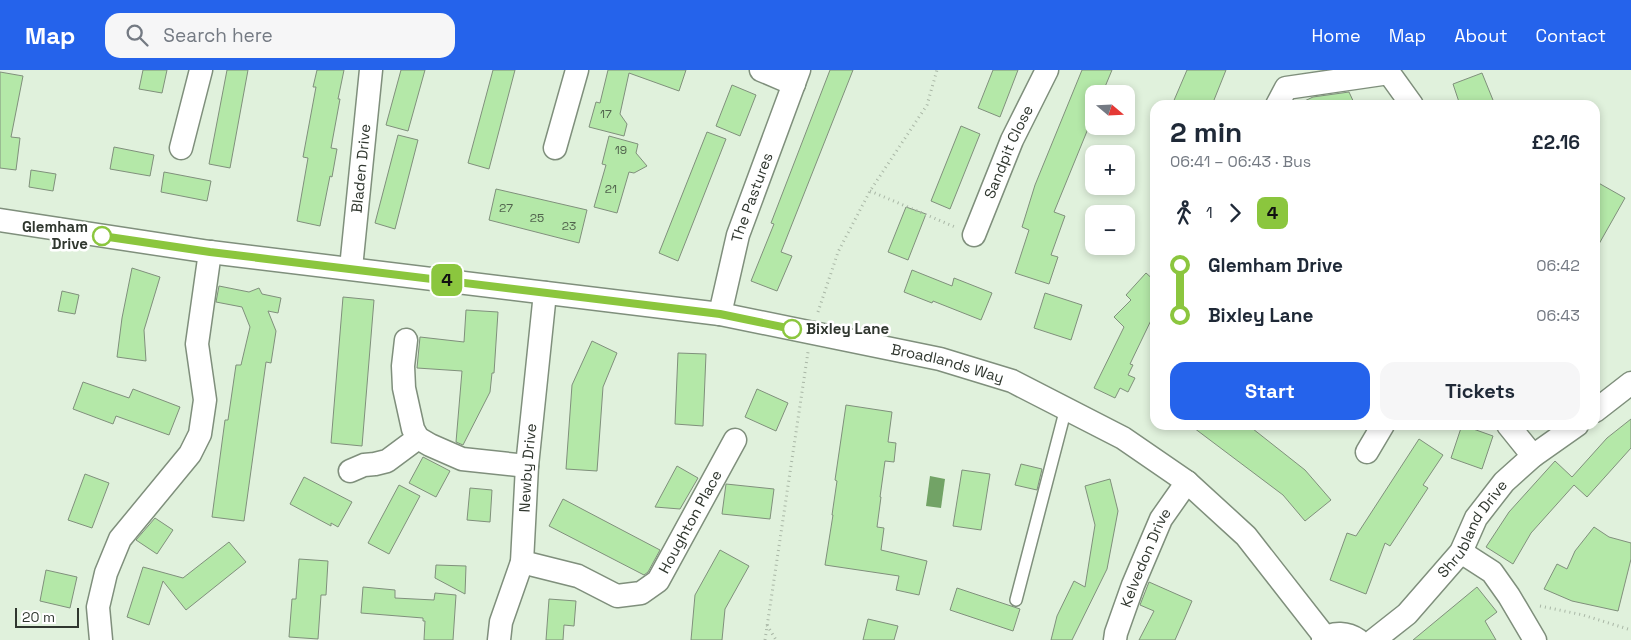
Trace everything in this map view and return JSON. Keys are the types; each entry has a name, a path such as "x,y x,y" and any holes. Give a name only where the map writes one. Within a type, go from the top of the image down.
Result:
{"street":[{"path":"181,148 201,70"},
{"name":"Bladen Drive","path":"351,268 370,70"},
{"path":"554,148 577,70"},
{"name":"The Pastures","path":"720,314 738,235 796,77 760,70"},
{"name":"Sandpit Close","path":"974,234 1012,140 1047,70"},
{"path":"1280,100 1286,88 1390,72 1409,100"},
{"name":"Broadlands Way","path":"0,220 210,252 720,314 940,359 1012,381 1123,438 1187,482 1246,536 1324,639"},
{"path":"101,640 98,607 106,573 120,539 190,454 200,434 204,400 196,344 210,252"},
{"name":"Newby Drive","path":"499,640 501,622 522,562 527,466 545,293"},
{"path":"406,340 404,388 418,438 462,459 527,466"},
{"path":"1600,407 1631,383"},
{"path":"1366,452 1380,430"},
{"path":"1512,430 1533,456"},
{"name":"Shrubland Drive","path":"1374,640 1407,614 1460,552 1476,518 1504,482 1533,456 1570,430"},
{"path":"350,471 364,465 387,461 418,438"},
{"name":"Houghton Place","path":"522,562 578,576 617,596 641,593 658,580 735,440"},
{"name":"Kelvedon Drive","path":"1115,640 1133,584 1161,519 1187,482"},
{"path":"1460,552 1492,572 1509,596 1535,640"},
{"path":"1324,639 1335,634 1346,634 1358,640"}],"lane":[{"path":"1016,600 1066,408"}],"path":[{"path":"765,640 810,333 838,252 870,191 927,105 938,70"},
{"path":"870,191 974,234"},
{"path":"1509,596 1532,605 1583,614 1631,630"},
{"path":"767,624 776,640"}],"shaded area":[{"path":"930,476 945,479 941,508 926,506"}],"building":[{"path":"143,70 167,70 162,93 139,89"},
{"path":"227,70 248,70 230,168 209,164"},
{"path":"317,70 344,70 331,148 337,149 320,226 297,221 308,158 303,157 316,87 313,87"},
{"path":"401,70 425,70 408,131 386,125"},
{"path":"493,70 515,70 489,169 468,163"},
{"path":"608,70 686,70 679,91 629,73 620,114 627,124 624,136 589,127 596,102 600,103"},
{"path":"830,70 853,70 781,252 792,256 777,291 751,281 774,224 771,223"},
{"path":"993,70 1018,70 1000,117 978,108"},
{"path":"1082,70 1112,70 1106,85 1085,85 1085,135 1054,212 1065,216 1051,255 1058,257 1049,284 1015,273 1029,230 1022,227 1035,185"},
{"path":"1187,70 1226,70 1214,100 1174,100"},
{"path":"0,72 23,76 11,137 20,138 16,170 0,168"},
{"path":"1482,73 1493,100 1458,100 1453,84"},
{"path":"732,85 756,95 740,136 716,126"},
{"path":"1349,92 1353,100 1307,100 1313,97"},
{"path":"961,126 980,134 950,209 931,201"},
{"path":"707,132 726,139 678,261 659,253"},
{"path":"398,135 418,140 395,229 375,223"},
{"path":"609,136 638,144 636,153 647,166 634,173 629,172 617,213 594,207 606,165 602,164"},
{"path":"114,147 154,155 150,176 110,169"},
{"path":"31,170 56,174 53,191 29,187"},
{"path":"164,172 211,181 207,201 161,192"},
{"path":"1600,184 1625,198 1600,242"},
{"path":"496,189 587,210 579,243 489,220"},
{"path":"906,207 926,214 908,260 888,252"},
{"path":"132,268 160,277 144,330 146,361 117,357 122,318"},
{"path":"912,270 952,286 954,278 992,293 981,320 904,292"},
{"path":"1146,273 1150,277 1150,322 1130,364 1133,365 1128,375 1135,378 1128,392 1120,388 1115,398 1094,388 1124,327 1114,317 1131,300 1126,295"},
{"path":"219,286 249,292 259,288 262,294 281,298 278,313 268,311 276,331 271,363 266,362 244,521 212,517 225,420 228,420 236,365 241,365 250,327 242,307 216,302"},
{"path":"62,291 79,295 75,314 58,311"},
{"path":"1045,293 1082,305 1071,340 1034,328"},
{"path":"343,297 374,300 362,446 331,443"},
{"path":"466,310 498,312 494,373 492,373 490,392 463,445 456,442 462,371 417,368 420,337 464,342"},
{"path":"592,341 617,353 603,387 597,471 566,469 572,385"},
{"path":"678,353 706,354 703,426 675,424"},
{"path":"83,382 129,398 133,389 180,407 169,435 116,416 113,424 73,409"},
{"path":"757,389 788,403 776,431 745,417"},
{"path":"846,405 892,412 888,442 896,443 894,462 885,461 877,527 884,528 881,550 927,561 919,595 896,590 899,576 825,565"},
{"path":"1631,419 1631,448 1587,497 1574,485 1531,533 1513,564 1486,547 1509,512 1555,461 1572,477 1607,438"},
{"path":"1197,430 1254,430 1305,470 1331,500 1305,521 1283,495"},
{"path":"1460,430 1476,430 1493,436 1482,469 1451,458"},
{"path":"1419,439 1443,455 1423,485 1428,488 1390,546 1385,543 1366,594 1330,580 1347,533 1356,536"},
{"path":"423,457 450,471 436,497 409,483"},
{"path":"1021,464 1042,469 1037,490 1015,485"},
{"path":"677,466 698,478 680,509 655,507"},
{"path":"962,470 990,474 981,530 953,526"},
{"path":"85,474 109,483 92,528 68,520"},
{"path":"304,477 352,502 338,527 331,523 331,526 290,504"},
{"path":"1110,479 1118,511 1107,569 1072,640 1051,640 1057,616 1074,581 1085,587 1095,525 1085,486"},
{"path":"726,484 774,489 770,519 722,514"},
{"path":"399,485 420,496 389,554 368,543"},
{"path":"470,488 492,490 490,522 467,520"},
{"path":"563,499 660,550 648,572 644,575 549,526"},
{"path":"155,518 173,530 157,554 136,540"},
{"path":"1594,527 1609,537 1631,543 1631,559 1618,611 1572,601 1544,589 1557,564 1567,569 1575,551"},
{"path":"229,542 246,562 186,610 163,581 149,625 127,617 143,567 183,578"},
{"path":"720,550 749,566 725,609 722,640 691,640 695,595"},
{"path":"299,559 328,561 326,595 321,595 318,639 289,637 292,599 296,599"},
{"path":"436,565 466,566 465,594 435,578"},
{"path":"46,570 77,577 70,608 40,601"},
{"path":"1149,582 1192,601 1175,640 1139,640 1154,611 1140,605"},
{"path":"363,587 395,590 395,598 434,600 435,593 456,595 453,640 424,640 425,621 423,621 423,618 361,613"},
{"path":"1477,587 1497,612 1485,621 1496,640 1413,640"},
{"path":"957,588 1020,609 1013,631 950,610"},
{"path":"549,599 576,601 574,626 564,625 563,640 546,640"},
{"path":"868,619 898,626 894,640 863,640"}],"bus line":[{"name":"4","path":"102,236 210,252 720,314 792,329"}],"place":[{"name":"Glemham Drive","path":"102,236"},
{"name":"Bixley Lane","path":"792,329"}]}
